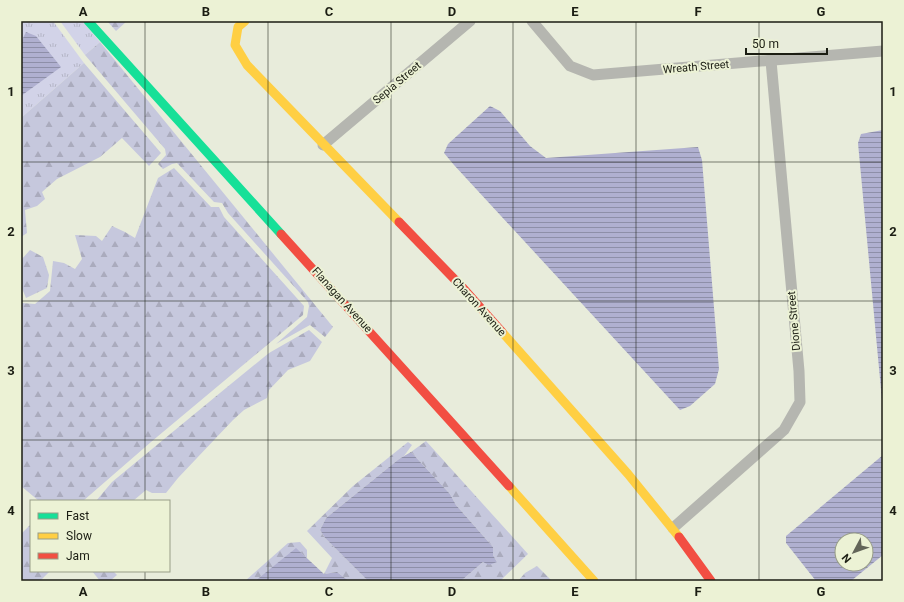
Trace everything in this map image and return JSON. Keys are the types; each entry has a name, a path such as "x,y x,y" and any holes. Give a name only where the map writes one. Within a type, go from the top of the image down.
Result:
{"street":[{"name":"Flanagan Avenue","path":"88,21 338,295 594,581"},
{"name":"Charon Avenue","path":"245,21 238,27 235,45 247,65 462,288 628,474 673,528 712,581"},
{"name":"Sepia Street","path":"323,145 470,21"},
{"name":"Wreath Street","path":"532,21 570,66 593,75 883,51"},
{"name":"Dione Street","path":"673,528 784,430 800,402 799,371 770,61"}],"green space":[{"path":"21,21 53,21 84,63 21,118"},
{"path":"60,21 82,21 100,42 85,55"},
{"path":"107,21 127,21 116,31"},
{"path":"100,42 333,327 325,337 310,325 276,344 307,317 309,306 308,302 228,213 222,203 214,202 177,163 163,169 158,164 166,155 165,149 85,55"},
{"path":"84,63 161,153 149,166 122,138 100,157 57,179 42,192 45,199 37,206 25,210 27,233 21,237 21,118"},
{"path":"174,168 211,207 219,207 224,217 304,306 303,315 84,500 38,500 21,486 21,303 35,304 50,291 53,261 64,263 75,269 82,259 75,235 96,236 102,241 112,226 135,238 158,178"},
{"path":"30,250 43,257 49,275 47,288 26,298 21,286 21,260"},
{"path":"309,330 322,342 310,361 288,370 269,390 267,398 244,410 233,420 178,478 166,493 152,493 146,490 134,500 97,500 112,482 269,353"},
{"path":"426,441 528,554 500,581 461,581 483,562 497,562 493,555 493,547 456,505 450,494 411,452"},
{"path":"408,442 412,445 404,456 326,518 320,530 325,538 368,581 349,581 337,572 324,574 332,558 307,531 353,486"},
{"path":"30,525 30,572 49,572 40,581 21,581 21,534"},
{"path":"300,542 307,550 307,558 296,549 255,581 245,581 288,543"},
{"path":"537,566 552,581 518,581 525,573"},
{"path":"93,572 114,572 117,575 110,581 100,581"}],"shaded area":[{"path":"26,32 36,36 61,67 21,96 21,42"},
{"path":"490,106 500,111 530,146 546,158 698,147 702,160 719,369 715,384 690,406 680,410 444,153 448,144"},
{"path":"883,130 883,411 858,143 861,134"},
{"path":"411,452 450,494 456,505 493,547 493,555 497,562 489,565 483,562 461,581 368,581 325,538 320,530 326,518 399,459"},
{"path":"883,455 883,555 874,562 874,532 834,532 834,572 862,572 851,581 816,581 786,543 786,536"},
{"path":"296,548 324,574 337,572 349,581 255,581"}],"traffic: fast":[{"path":"88,21 281,234"}],"traffic: slow":[{"path":"245,21 238,27 235,45 247,65 399,222"},
{"path":"502,332 628,474 679,537"},
{"path":"509,486 594,581"}],"traffic: jam":[{"path":"399,222 463,288 502,332"},
{"path":"281,234 509,486"},
{"path":"679,537 711,581"}]}
